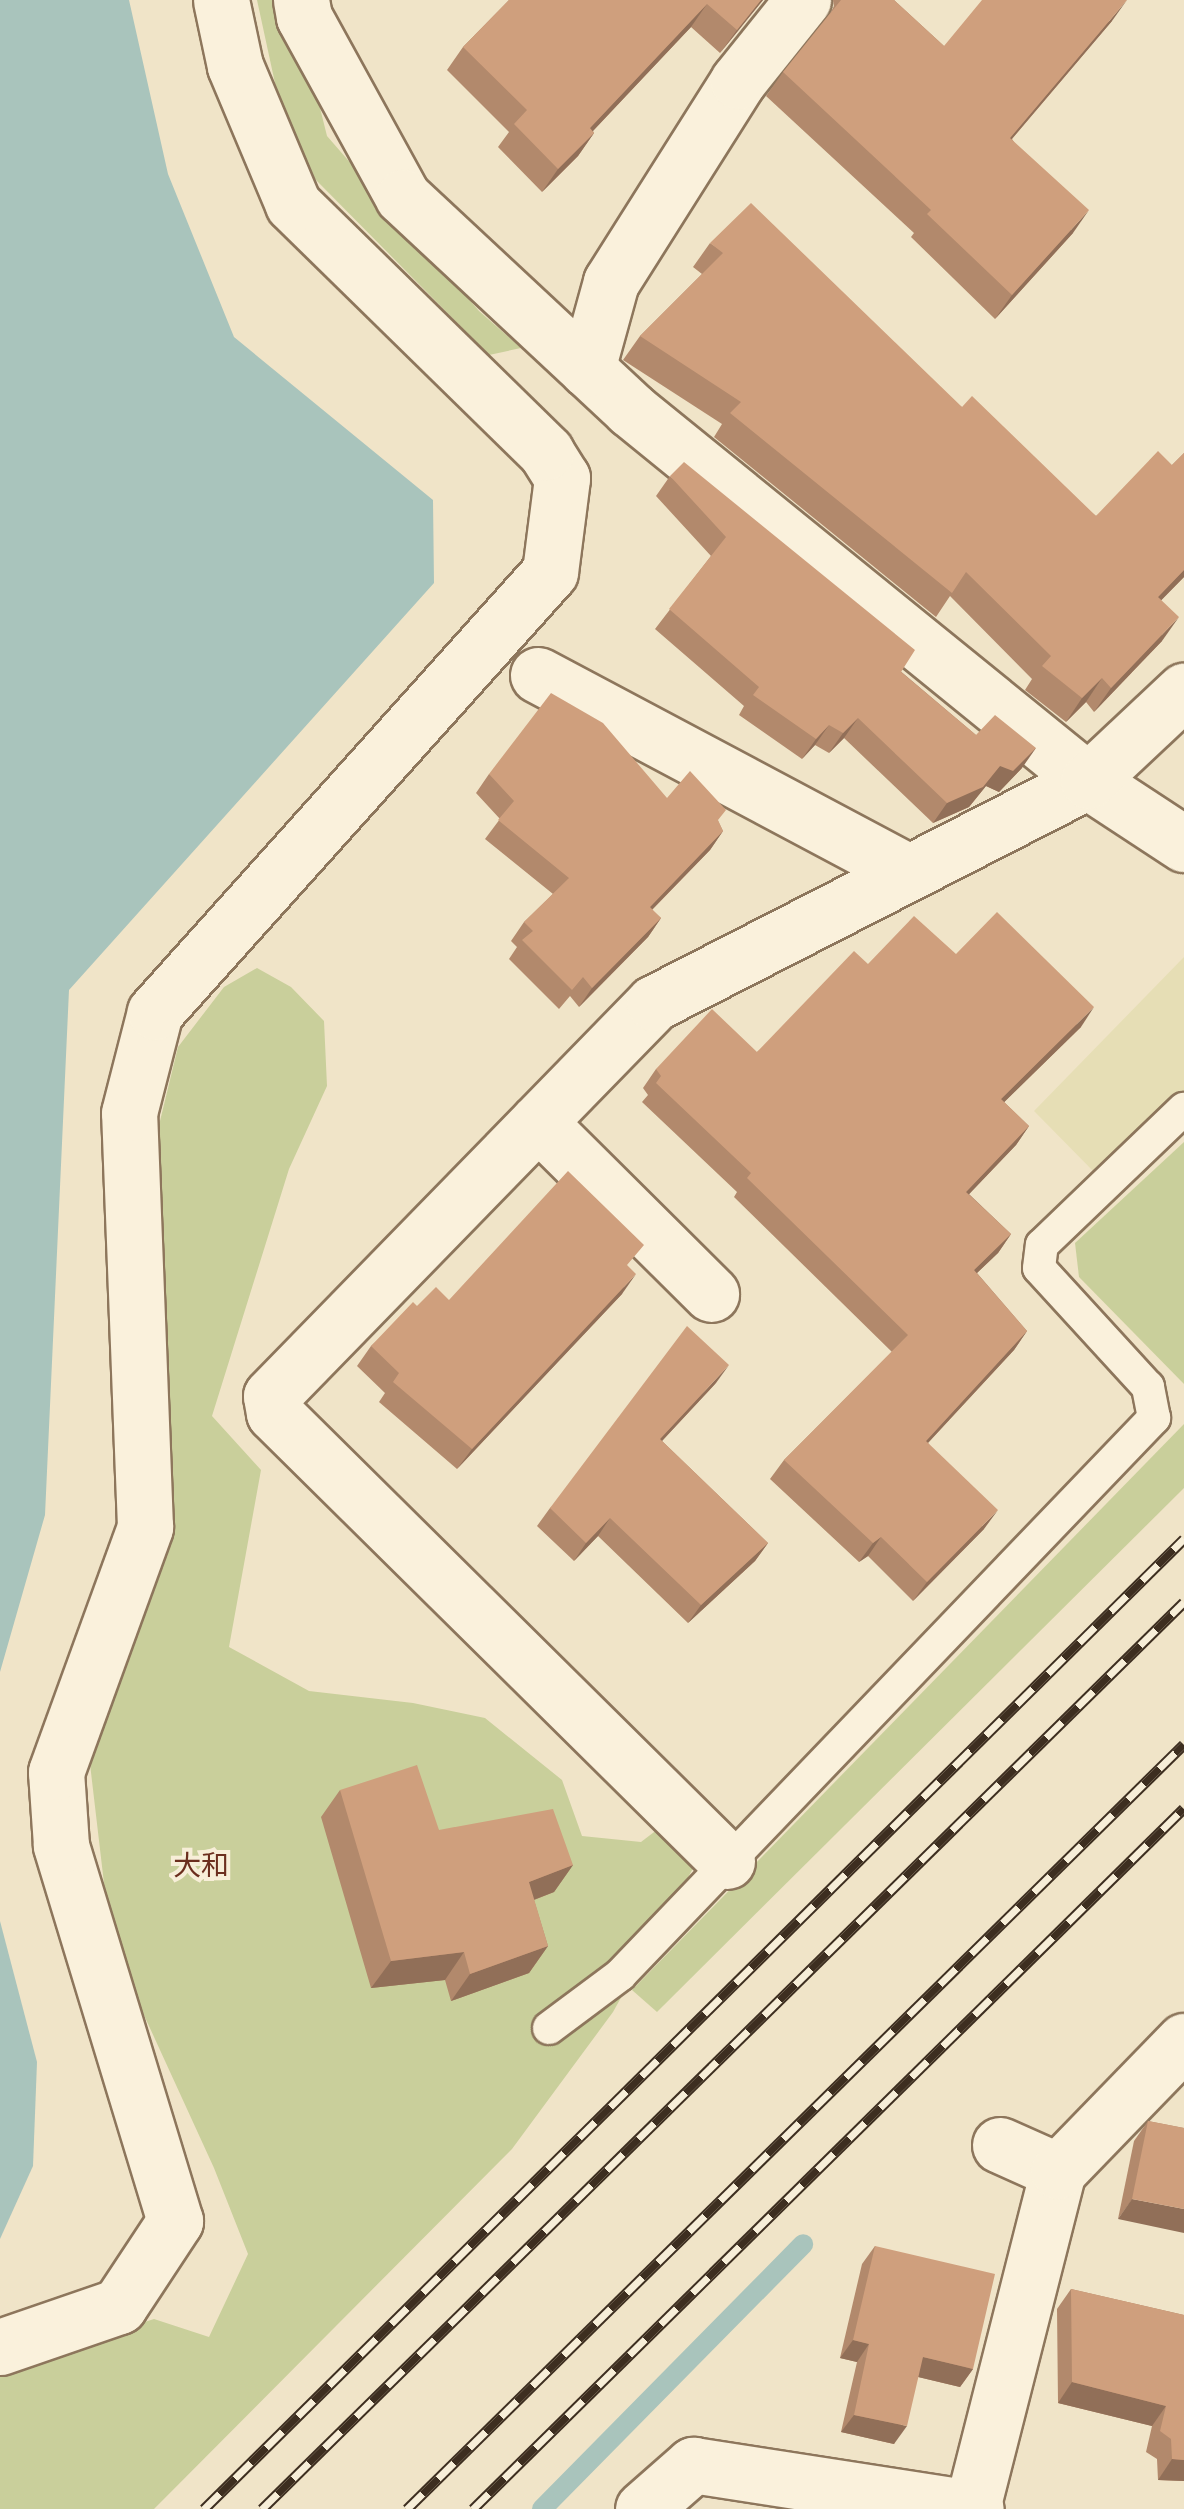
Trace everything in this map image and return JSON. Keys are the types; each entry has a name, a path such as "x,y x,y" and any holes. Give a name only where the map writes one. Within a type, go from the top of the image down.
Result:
{"street":[{"path":"0,2347 120,2306 176,2221 62,1845 56,1772 145,1527 129,1113 156,1012 550,572 562,478 546,452 292,204 235,66 221,0"},
{"path":"300,0 304,17 402,196 587,369 1088,780 1184,844"},
{"path":"587,369 611,282 738,82 803,0"},
{"path":"538,675 908,872"},
{"path":"727,1861 274,1413 271,1396 654,1003 1088,780 1184,691"},
{"path":"538,1122 711,1294"},
{"path":"643,2509 693,2465 974,2509 1058,2171 1184,2041"},
{"path":"1000,2144 1058,2171"}],"lane":[{"path":"548,2028 620,1975 1154,1418 1148,1387 1039,1268 1042,1245 1184,1108"}],"shaded area":[{"path":"1184,957 1184,1092 1098,1176 1034,1111"}],"green space":[{"path":"257,0 293,0 327,136 479,311 521,348 489,355 315,179 278,97"},
{"path":"257,968 291,987 324,1021 327,1086 289,1169 212,1416 261,1470 229,1647 309,1691 413,1703 485,1718 562,1780 582,1836 641,1842 662,1826 696,1863 613,2012 512,2149 154,2509 0,2509 0,2368 154,2319 209,2337 248,2254 214,2168 111,1943 90,1764 125,1623 151,1158 178,1047 224,987"},
{"path":"1184,1142 1184,1384 1079,1277 1075,1243"},
{"path":"1184,1424 1184,1488 657,2012 632,1990"}],"water":[{"path":"0,0 129,0 168,174 234,337 433,500 434,583 69,990 45,1515 0,1672"},
{"path":"0,1921 37,2062 33,2166 0,2239"}],"building":[{"path":"509,0 761,0 737,30 707,4 590,128 594,133 558,169 514,124 527,110 463,47"},
{"path":"841,0 894,0 944,46 982,0 1127,0 1010,138 1089,210 1012,295 927,214 931,210 783,72"},
{"path":"751,203 962,407 972,396 1096,516 1158,451 1172,465 1184,453 1184,570 1158,597 1179,617 1111,688 1102,678 1082,698 1042,666 1051,656 966,572 952,593 730,413 741,402 640,336 723,253 710,243"},
{"path":"684,462 915,650 901,672 976,735 995,715 1036,748 1013,771 1000,766 983,787 947,803 858,718 843,733 829,725 816,739 753,695 759,687 669,609 726,537 670,476"},
{"path":"551,693 603,723 667,798 690,771 726,810 718,820 723,831 650,907 661,918 592,988 583,977 572,990 522,940 533,931 524,922 569,878 498,820 514,801 489,774"},
{"path":"997,912 1094,1007 1001,1099 1029,1126 966,1192 1011,1234 974,1270 1027,1331 926,1441 998,1510 927,1582 881,1537 873,1543 784,1460 908,1335 747,1178 751,1173 656,1083 661,1076 656,1069 712,1009 757,1052 854,951 868,964 914,916 956,954"},
{"path":"568,1171 644,1245 627,1265 636,1274 472,1449 393,1382 399,1373 371,1346 413,1302 417,1306 436,1287 449,1300"},
{"path":"687,1326 729,1365 660,1439 768,1543 701,1605 610,1518 586,1543 550,1508"},
{"path":"417,1765 439,1830 553,1809 573,1865 529,1882 548,1946 470,1974 464,1952 391,1961 340,1790"},
{"path":"1148,2121 1184,2128 1184,2209 1132,2199"},
{"path":"875,2246 995,2274 973,2369 923,2357 907,2426 854,2415 869,2344 853,2340"},
{"path":"1071,2289 1184,2315 1184,2460 1172,2459 1171,2439 1160,2431 1166,2406 1072,2382"}],"waterway":[{"path":"542,2509 803,2244"}],"railway":[{"path":"204,2509 1184,1539"},
{"path":"262,2509 1184,1602"},
{"path":"407,2509 1184,1744"},
{"path":"473,2509 1184,1808"}],"district":[{"name":"大和","path":"201,1864"}]}
